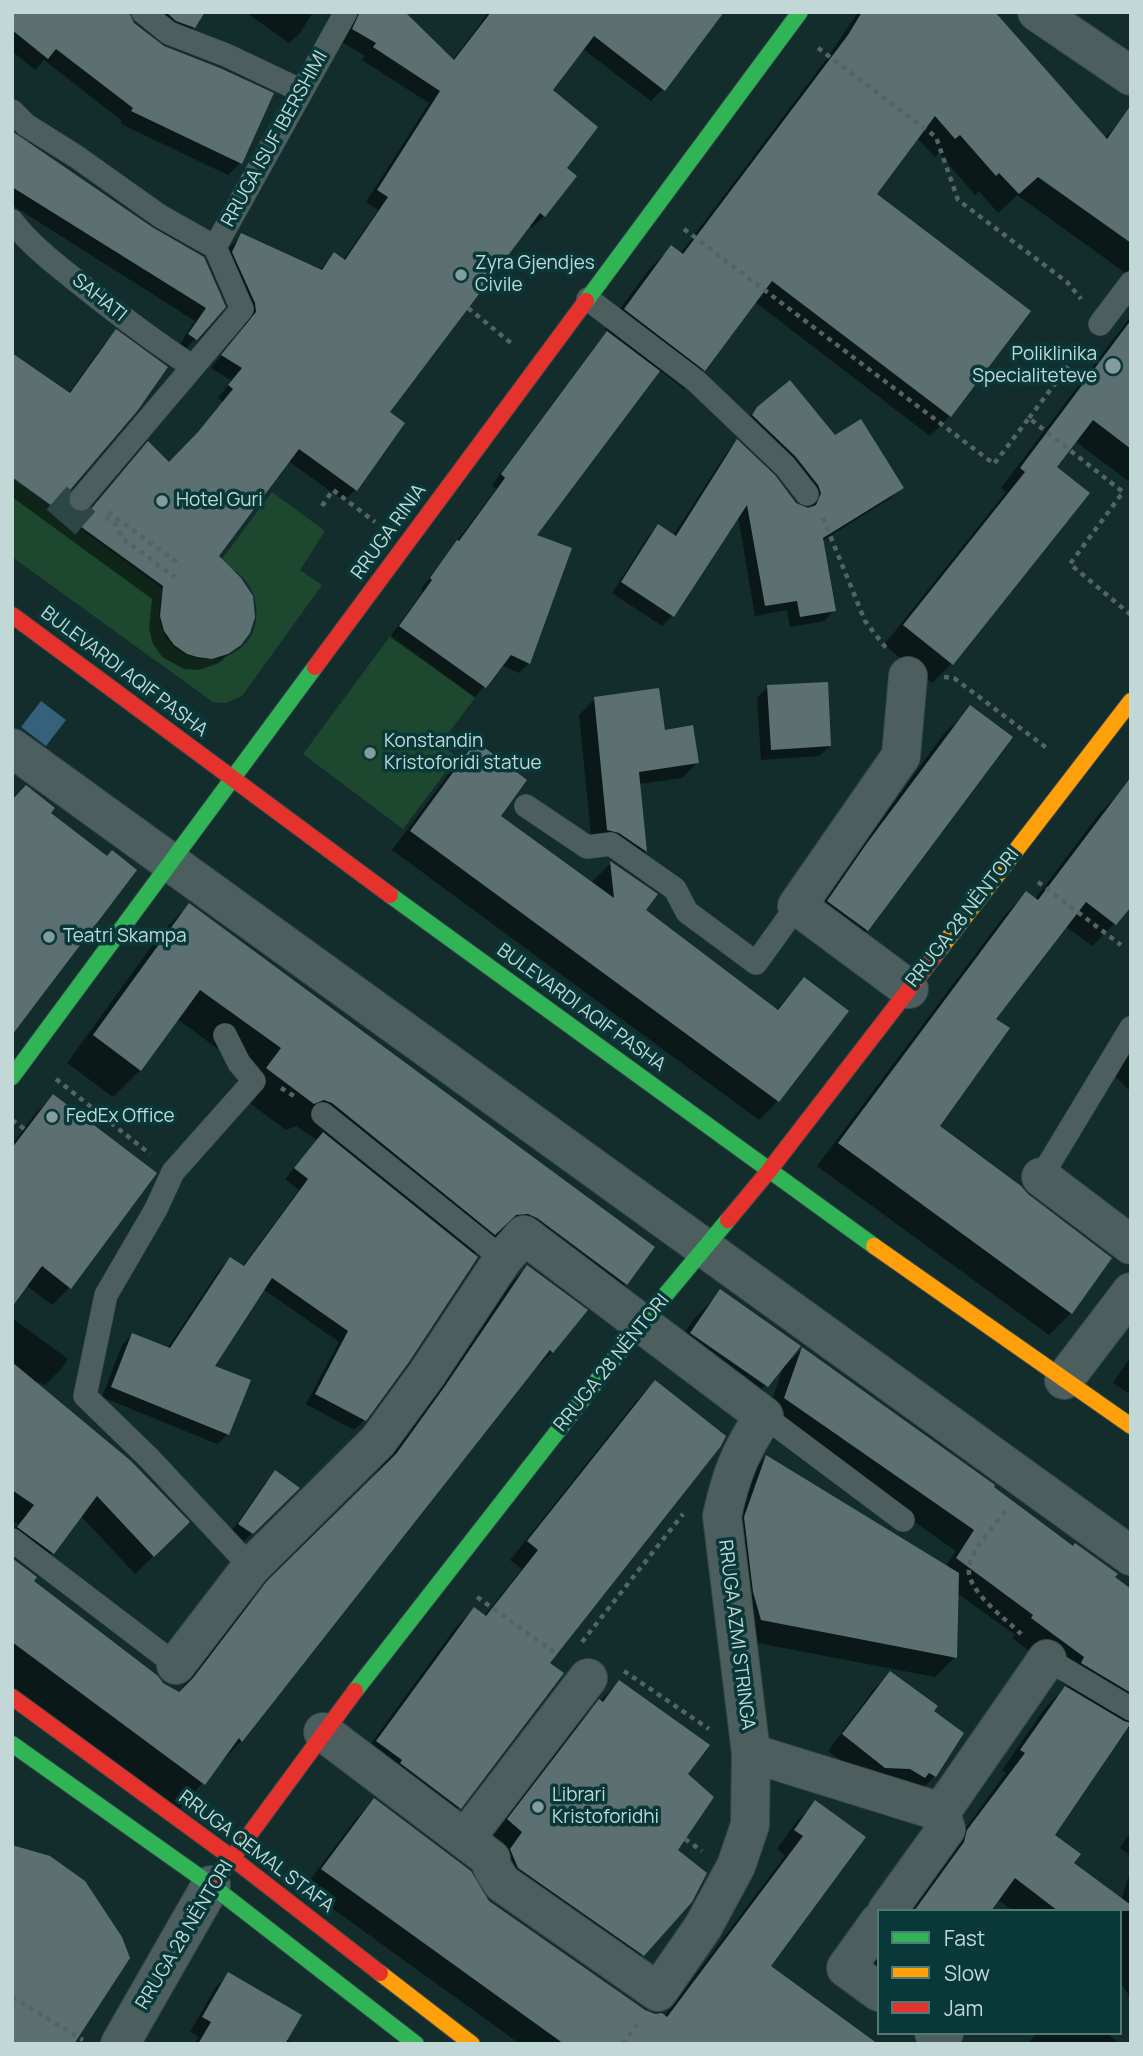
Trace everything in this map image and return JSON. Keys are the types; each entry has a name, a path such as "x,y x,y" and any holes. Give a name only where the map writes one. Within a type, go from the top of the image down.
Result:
{"main road":[{"name":"RRUGA RINIA","path":"12,1077 800,12"},
{"name":"BULEVARDI AQIF PASHA","path":"12,615 768,1172 1131,1426"},
{"name":"RRUGA 28 NËNTORI","path":"221,1872 323,1732 642,1322 768,1172 1131,701"},
{"name":"RRUGA QEMAL STAFA","path":"12,1697 221,1872 416,2044"},
{"name":"RRUGA QEMAL STAFA","path":"12,1744 221,1872 472,2044"}],"street":[{"path":"1037,12 1131,76"},
{"path":"908,676 901,756 797,906 909,989"},
{"path":"12,748 1131,1556"},
{"path":"1041,1177 1131,1245"},
{"path":"176,1665 251,1567 378,1441 427,1374 503,1259 524,1235 764,1416"},
{"path":"1064,1380 1131,1292"},
{"name":"RRUGA AZMI STRINGA","path":"465,1839 491,1859 492,1867 502,1883 658,1992 703,1927 736,1866 750,1825 750,1747 722,1516 729,1482 744,1446 764,1416"},
{"path":"941,1812 1047,1660"},
{"path":"323,1732 465,1839 577,1670"},
{"path":"750,1747 941,1812"},
{"path":"888,1909 946,1829 941,1812"},
{"name":"RRUGA 28 NËNTORI","path":"120,2044 221,1872"},
{"path":"877,1925 846,1968 877,1991"}],"lane":[{"path":"144,12 169,33 226,55 302,91"},
{"name":"RRUGA ISUF IBERSHIMI","path":"90,502 193,367 242,309 215,247 346,12"},
{"path":"12,111 26,125 77,157 160,216 215,247"},
{"name":"SAHATI","path":"12,221 26,239 83,286 146,336 193,367"},
{"path":"1100,324 1131,283"},
{"path":"588,299 705,389 785,466 807,494"},
{"path":"526,806 587,847 611,844 675,889 687,912 756,963 797,906"},
{"path":"1041,1177 1131,1028"},
{"path":"225,1035 239,1063 254,1081 173,1172 156,1209 106,1295 85,1396 148,1457 251,1567"},
{"path":"323,1114 503,1259"},
{"path":"764,1416 903,1520"},
{"path":"12,1540 176,1665"},
{"path":"1047,1660 1131,1709"}],"path":[{"path":"656,207 994,464 1100,324 1067,282 958,200 936,137 789,27"},
{"path":"468,309 502,335"},
{"path":"1029,418 1123,492 1070,564 1131,615"},
{"path":"322,506 333,490 376,523"},
{"path":"807,494 832,537 864,621 908,676"},
{"path":"90,502 181,565"},
{"path":"90,502 116,525 122,538 175,578"},
{"path":"954,678 1048,749"},
{"path":"1029,875 1121,945"},
{"path":"50,1075 173,1172"},
{"path":"254,1081 269,1081 323,1114"},
{"path":"12,1120 26,1130"},
{"path":"1026,1480 975,1553 969,1568 971,1586 1047,1660"},
{"path":"577,1670 704,1488 729,1482"},
{"path":"446,1574 577,1670 614,1664 717,1735 750,1747"},
{"path":"685,1839 700,1849"},
{"path":"12,1997 90,2044"},
{"path":"623,2044 632,2032"}],"green space":[{"path":"12,479 163,589 160,618 167,639 183,653 203,659 223,657 241,648 253,630 256,605 252,590 232,569 219,563 272,492 325,531 300,570 322,585 242,696 226,703 213,702 12,557"},
{"path":"391,635 475,698 440,744 457,757 403,829 303,754"}],"water":[{"path":"41,701 66,720 46,746 21,727"}],"building":[{"path":"12,12 129,12 134,23 164,46 274,93 242,164 131,111 133,108 56,49 48,59 12,30"},
{"path":"166,12 205,12 195,28 176,21"},
{"path":"360,12 405,12 454,60 491,12 724,12 665,91 594,36 553,90 598,127 567,168 577,176 545,217 540,213 390,412 405,423 357,491 299,449 219,556 241,578 253,596 255,617 250,633 241,645 228,654 212,659 197,657 174,645 164,631 160,616 163,586 12,477 12,353 70,393 116,329 168,367 138,410 70,490 68,503 73,510 85,512 91,509 148,441 169,462 233,389 228,385 242,368 221,355 256,312 255,303 232,252 241,233 322,270 334,252 345,260 388,197 377,190 440,91 373,47 376,43 352,29"},
{"path":"862,12 995,12 1107,139 1131,105 1131,243 1038,177 1019,194 999,173 996,176 960,135 955,139 935,116 877,194 1031,311 951,417 772,281 705,371 624,309 671,245 683,254 848,35"},
{"path":"12,131 152,227 204,257 226,307 197,340 188,334 206,308 12,187"},
{"path":"1131,320 1131,449 1093,420 1057,467 1090,493 953,665 903,625 1025,472 1020,468"},
{"path":"607,331 660,371 537,535 572,548 530,664 511,655 486,688 399,626 457,540 459,541 505,478 501,474"},
{"path":"790,380 835,435 861,419 904,488 823,538 836,611 800,617 797,601 765,606 747,505 674,617 621,582 658,524 676,536 737,439 775,475 796,503 808,508 816,505 821,493 818,485 795,456 752,415 757,407"},
{"path":"828,682 831,746 771,750 767,685"},
{"path":"659,688 665,730 693,725 699,763 639,772 647,852 619,833 607,830 594,697"},
{"path":"970,705 1013,737 868,931 827,901"},
{"path":"476,741 527,780 501,816 614,898 610,861 658,894 646,910 778,1010 804,977 849,1011 779,1102 410,831"},
{"path":"1131,777 1131,907 1116,925 1086,902 996,1019 1010,1028 940,1126 1112,1258 1072,1314 838,1143 1026,891 1038,900"},
{"name":"Teatri Skampa","path":"26,785 55,808 51,813 107,856 112,850 137,870 12,1035 12,800"},
{"path":"189,903 655,1247 627,1285 528,1214 516,1215 495,1235 332,1103 324,1100 314,1104 266,1068 281,1048 200,990 141,1071 93,1035"},
{"path":"53,1094 157,1173 71,1289 42,1266 12,1307 12,1148"},
{"path":"323,1132 478,1257 409,1362 366,1421 315,1394 348,1331 272,1278 215,1366 251,1380 229,1435 111,1387 132,1333 170,1348 230,1257 244,1266 308,1179 294,1168"},
{"path":"527,1265 588,1310 553,1353 550,1350 242,1742 239,1738 205,1785 12,1642 12,1558 37,1577 34,1581 158,1676 163,1683 179,1692 193,1678 267,1581 396,1454"},
{"path":"720,1289 801,1346 768,1387 690,1333"},
{"path":"802,1347 995,1485 994,1487 1073,1546 1075,1543 1118,1574 1115,1577 1131,1589 1131,1693 1081,1663 1084,1657 956,1558 974,1530 784,1398"},
{"path":"12,1362 131,1461 190,1522 154,1557 97,1496 54,1554 17,1527 34,1505 12,1490"},
{"path":"655,1380 726,1436 721,1446 550,1663 564,1673 461,1809 400,1763 402,1760 376,1741 474,1607 486,1616 538,1550 527,1541"},
{"path":"766,1455 959,1573 957,1658 761,1620 753,1592 744,1517"},
{"path":"275,1470 300,1488 253,1534 238,1524"},
{"path":"890,1671 938,1706 934,1711 964,1733 936,1777 929,1773 925,1778 910,1769 885,1768 842,1734"},
{"path":"619,1680 710,1745 688,1774 714,1797 678,1850 707,1873 692,1902 644,1956 518,1868 510,1849 522,1832 507,1819 599,1699 603,1702"},
{"path":"1065,1686 1131,1723 1055,1835 1081,1854 1074,1863 1131,1905 1131,1911 1055,1909 1015,1878 992,1909 915,1909 964,1842 967,1830 1025,1753 1020,1750"},
{"path":"374,1798 471,1871 489,1901 645,2010 655,2014 662,2013 667,2017 803,1836 794,1830 815,1800 866,1837 771,1966 878,2044 564,2044 321,1869"},
{"path":"12,1845 50,1856 85,1881 122,1937 130,1958 74,2044 12,2044"},
{"path":"228,1972 302,2015 285,2044 198,2044 211,2022 202,2017"}],"tunnel":[{"path":"61,522 81,499"}],"traffic: fast":[{"path":"586,301 800,12"},
{"path":"12,1077 315,667"},
{"path":"390,895 874,1246"},
{"path":"355,1691 642,1323 728,1220"},
{"path":"12,1744 211,1885 416,2044"}],"traffic: slow":[{"path":"940,949 1131,701"},
{"path":"874,1246 1131,1426"},
{"path":"380,1973 472,2044"}],"traffic: jam":[{"path":"315,667 586,301"},
{"path":"12,615 390,895"},
{"path":"728,1220 940,949"},
{"path":"213,1884 355,1691"},
{"path":"12,1697 232,1858 380,1973"}],"place":[{"name":"Zyra Gjendjes Civile","path":"461,275"},
{"name":"Poliklinika Specialiteteve","path":"1113,366"},
{"name":"Hotel Guri","path":"162,501"},
{"name":"Konstandin Kristoforidi statue","path":"370,753"},
{"name":"Teatri Skampa","path":"49,937"},
{"name":"FedEx Office","path":"52,1117"},
{"name":"Librari Kristoforidhi","path":"538,1807"}]}
